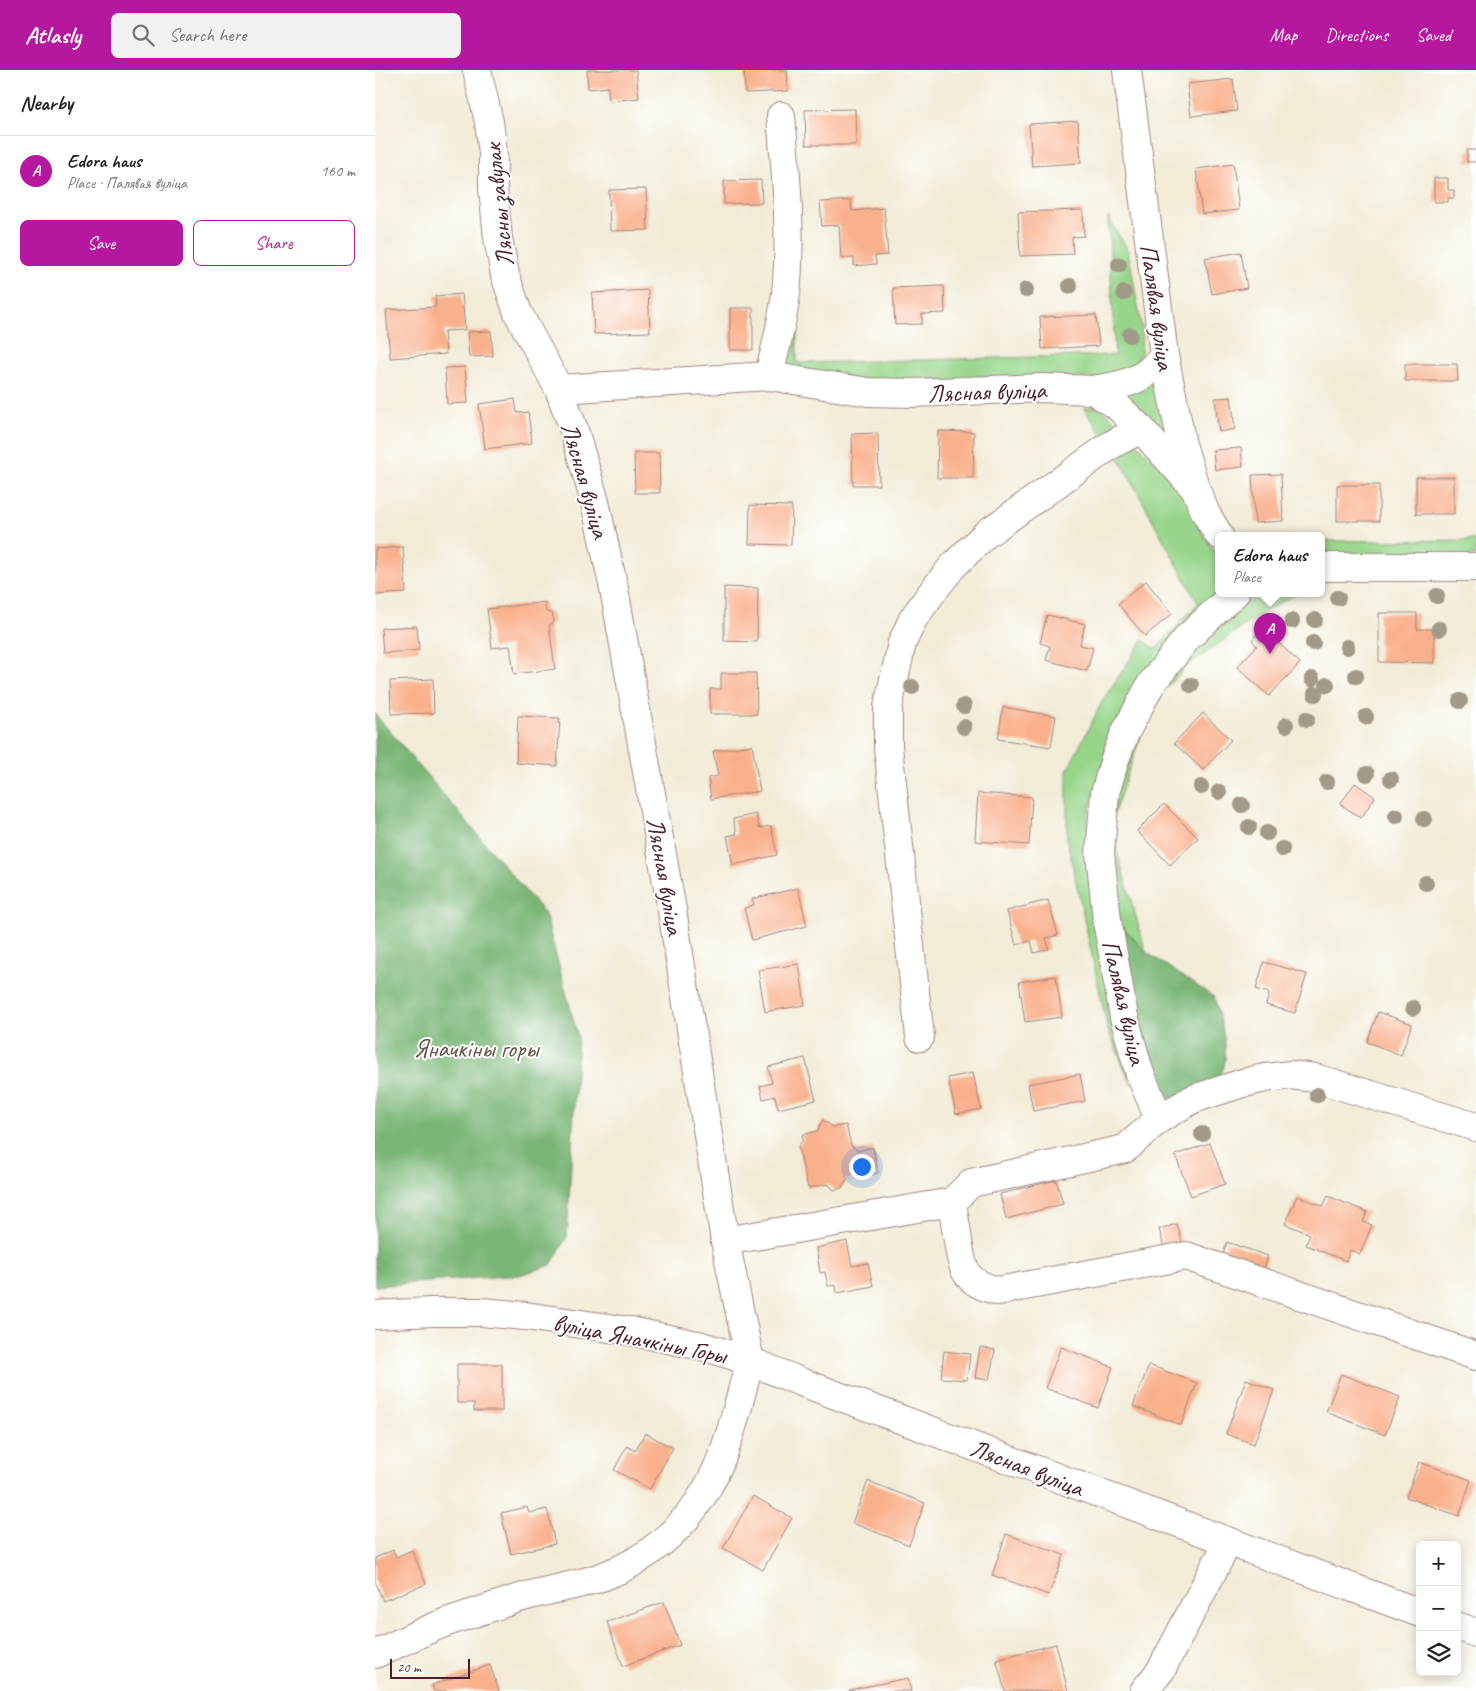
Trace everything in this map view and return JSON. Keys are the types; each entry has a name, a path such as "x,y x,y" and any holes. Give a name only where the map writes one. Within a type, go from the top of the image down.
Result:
{"street":[{"name":"Лясны завулак","path":"477,70 489,122 493,154 493,188 498,238 505,275 518,313 559,388"},
{"name":"Палявая вуліца","path":"1127,70 1164,355 1182,444 1196,490 1206,514 1217,532"},
{"path":"769,376 785,295 788,265 787,189 781,116"},
{"path":"1092,390 1117,386 1135,380 1149,371 1164,355"},
{"name":"Лясная вуліца","path":"1196,490 1116,405 1092,390 1042,388 912,393 868,392 769,376 559,388 574,430 595,502 614,589 672,910 725,1241 750,1361 801,1382 1416,1612"},
{"path":"919,1037 888,747 887,707 902,643 913,619 933,591 953,566 986,534 1111,445 1141,430"},
{"path":"1325,568 1476,567"},
{"name":"Палявая вуліца","path":"1159,1118 1139,1071 1123,1017 1107,920 1100,853 1105,793 1125,734 1151,684 1188,637 1231,597"},
{"path":"725,1241 952,1202 971,1183 1125,1149 1159,1118 1193,1099 1265,1078 1291,1075 1315,1078 1476,1127"},
{"path":"952,1202 962,1267 971,1278 983,1287 998,1291 1186,1256 1476,1356"},
{"name":"вуліца Яначкіны Горы","path":"375,1315 482,1312 525,1316 630,1331 702,1346 750,1361 736,1413 718,1466 693,1511 664,1541 637,1560 604,1576 515,1599 444,1623 375,1654"},
{"path":"1144,1691 1161,1670 1228,1542"},
{"path":"1461,1627 1476,1633"}],"green space":[{"path":"1108,217 1128,250 1142,329 1141,352 1136,366 1127,377 873,383 786,366 785,360 797,287 797,363 1115,355"},
{"path":"1161,382 1172,441 1110,394"},
{"path":"1100,406 1179,485 1204,536 1215,553 1216,597 1100,770 1088,816 1089,860 1131,1084 1108,1030 1067,840 1067,771 1103,700 1143,640 1156,649 1198,603 1121,462 1084,408"},
{"path":"1476,540 1476,556 1325,557 1325,541"},
{"path":"1247,597 1291,597 1262,613 1187,666 1162,692 1150,709 1112,819 1115,796 1158,685 1240,602"},
{"name":"Яначкіны горы","path":"375,714 545,914 578,1037 567,1237 551,1265 520,1275 375,1286"},
{"path":"1112,819 1117,851 1146,952 1119,923 1114,890"},
{"path":"1119,923 1146,952 1214,997 1223,1032 1225,1057 1223,1068 1218,1078 1210,1087 1177,1099 1168,1097 1161,1091 1132,997"}],"building":[{"path":"587,70 636,70 639,98 609,101 608,87 588,89"},
{"path":"744,70 787,70 788,91 745,93"},
{"path":"1233,79 1237,111 1191,116 1187,84"},
{"path":"855,109 856,145 806,145 805,110"},
{"path":"1078,121 1081,163 1032,166 1029,124"},
{"path":"1467,150 1476,150 1476,162 1467,162"},
{"path":"1233,164 1239,210 1202,214 1196,169"},
{"path":"1434,178 1448,178 1448,190 1454,190 1454,198 1448,198 1448,202 1434,202"},
{"path":"761,180 762,203 724,204 724,181"},
{"path":"646,189 648,230 610,231 609,190"},
{"path":"851,200 852,211 884,208 888,255 875,256 876,264 854,266 854,258 841,259 839,225 822,226 820,202"},
{"path":"1083,210 1084,236 1072,237 1073,254 1020,256 1018,212"},
{"path":"1241,252 1247,288 1212,294 1205,258"},
{"path":"944,286 945,313 922,314 922,324 895,325 893,288"},
{"path":"648,290 650,332 594,334 592,293"},
{"path":"462,294 465,330 444,331 446,354 390,358 386,310 436,307 435,296"},
{"path":"730,308 753,308 753,350 730,350"},
{"path":"1096,315 1099,346 1042,349 1040,317"},
{"path":"491,331 493,356 469,357 467,332"},
{"path":"1405,364 1457,364 1458,381 1405,381"},
{"path":"465,367 468,403 447,404 445,368"},
{"path":"1231,397 1235,429 1219,432 1215,398"},
{"path":"515,399 517,413 528,412 532,443 485,449 479,404"},
{"path":"938,431 974,432 973,478 937,478"},
{"path":"878,433 879,485 853,485 852,434"},
{"path":"1241,448 1243,467 1215,470 1213,450"},
{"path":"634,453 659,453 660,493 635,493"},
{"path":"1281,474 1283,521 1255,523 1252,475"},
{"path":"1416,477 1454,477 1454,514 1416,514"},
{"path":"1337,485 1379,485 1379,521 1337,521"},
{"path":"750,505 792,506 791,545 749,544"},
{"path":"403,547 406,593 375,595 375,549"},
{"path":"1146,581 1172,614 1145,636 1118,604"},
{"path":"724,587 758,588 757,642 724,641"},
{"path":"545,602 546,612 552,613 554,622 549,625 555,669 514,674 510,646 492,648 487,609"},
{"path":"1379,613 1417,613 1417,629 1434,629 1434,663 1379,662"},
{"path":"1047,615 1085,624 1080,645 1093,648 1087,671 1046,660 1050,646 1040,643"},
{"path":"417,626 419,650 383,653 381,628"},
{"path":"1263,628 1300,663 1269,696 1237,667 1257,646 1252,640"},
{"path":"721,673 756,673 757,714 710,714 710,689 721,689"},
{"path":"433,679 434,713 391,714 390,681"},
{"path":"1003,707 1056,716 1051,747 998,739"},
{"path":"1203,713 1231,740 1203,770 1174,743"},
{"path":"518,716 560,718 557,766 516,763"},
{"path":"752,745 760,791 711,799 708,778 718,776 713,751"},
{"path":"1355,783 1375,797 1361,818 1340,804"},
{"path":"978,793 1032,797 1029,845 975,841"},
{"path":"1164,804 1198,838 1170,865 1137,831"},
{"path":"756,814 759,828 771,826 777,855 733,865 727,836 737,834 733,819"},
{"path":"798,888 807,926 752,940 744,908 754,905 752,899"},
{"path":"1048,900 1058,935 1046,938 1049,949 1034,953 1031,941 1016,945 1007,911"},
{"path":"1264,962 1307,974 1295,1013 1266,1005 1269,993 1256,989"},
{"path":"799,964 805,1005 765,1012 758,970"},
{"path":"1056,976 1062,1017 1025,1022 1019,982"},
{"path":"1378,1012 1412,1024 1401,1055 1367,1042"},
{"path":"805,1058 816,1100 778,1109 775,1096 763,1099 760,1086 772,1083 768,1067"},
{"path":"973,1073 981,1109 956,1114 948,1078"},
{"path":"1080,1074 1085,1101 1033,1111 1028,1084"},
{"path":"823,1120 833,1127 846,1125 851,1145 858,1151 873,1147 878,1173 846,1180 842,1188 834,1190 828,1184 808,1188 798,1146 803,1140 802,1135 817,1131"},
{"path":"1210,1143 1225,1184 1191,1196 1175,1155"},
{"path":"1056,1180 1063,1204 1006,1219 1000,1194"},
{"path":"1297,1196 1323,1206 1328,1196 1367,1212 1363,1222 1372,1225 1360,1254 1350,1250 1346,1261 1306,1245 1310,1234 1285,1224"},
{"path":"1177,1224 1183,1246 1165,1251 1159,1229"},
{"path":"847,1241 852,1266 868,1263 873,1286 837,1293 836,1285 828,1286 825,1272 820,1273 816,1248"},
{"path":"1227,1242 1268,1256 1263,1272 1222,1258"},
{"path":"980,1347 995,1350 989,1380 975,1378"},
{"path":"1061,1347 1113,1367 1098,1408 1045,1388"},
{"path":"944,1351 970,1354 967,1380 941,1378"},
{"path":"457,1364 502,1364 502,1411 474,1411 474,1403 457,1403"},
{"path":"1149,1365 1197,1383 1181,1425 1133,1406"},
{"path":"1341,1374 1400,1397 1385,1435 1326,1412"},
{"path":"1246,1379 1274,1390 1254,1444 1226,1434"},
{"path":"645,1433 673,1448 650,1489 614,1470 627,1446 635,1451"},
{"path":"1419,1462 1471,1480 1459,1516 1406,1497"},
{"path":"868,1481 925,1503 909,1545 852,1523"},
{"path":"753,1496 792,1518 763,1570 723,1548"},
{"path":"527,1507 529,1513 547,1509 555,1544 511,1554 501,1513"},
{"path":"1006,1534 1064,1555 1049,1595 992,1575"},
{"path":"393,1550 396,1557 412,1550 426,1584 383,1601 375,1581 375,1558"},
{"path":"664,1602 680,1645 623,1666 607,1622"},
{"path":"1056,1644 1068,1691 1005,1691 996,1659"},
{"path":"490,1665 499,1691 434,1691 432,1685"},
{"path":"908,1678 911,1691 849,1691 849,1690"}],"place":[{"name":"Edora haus","path":"1270,654"}]}
